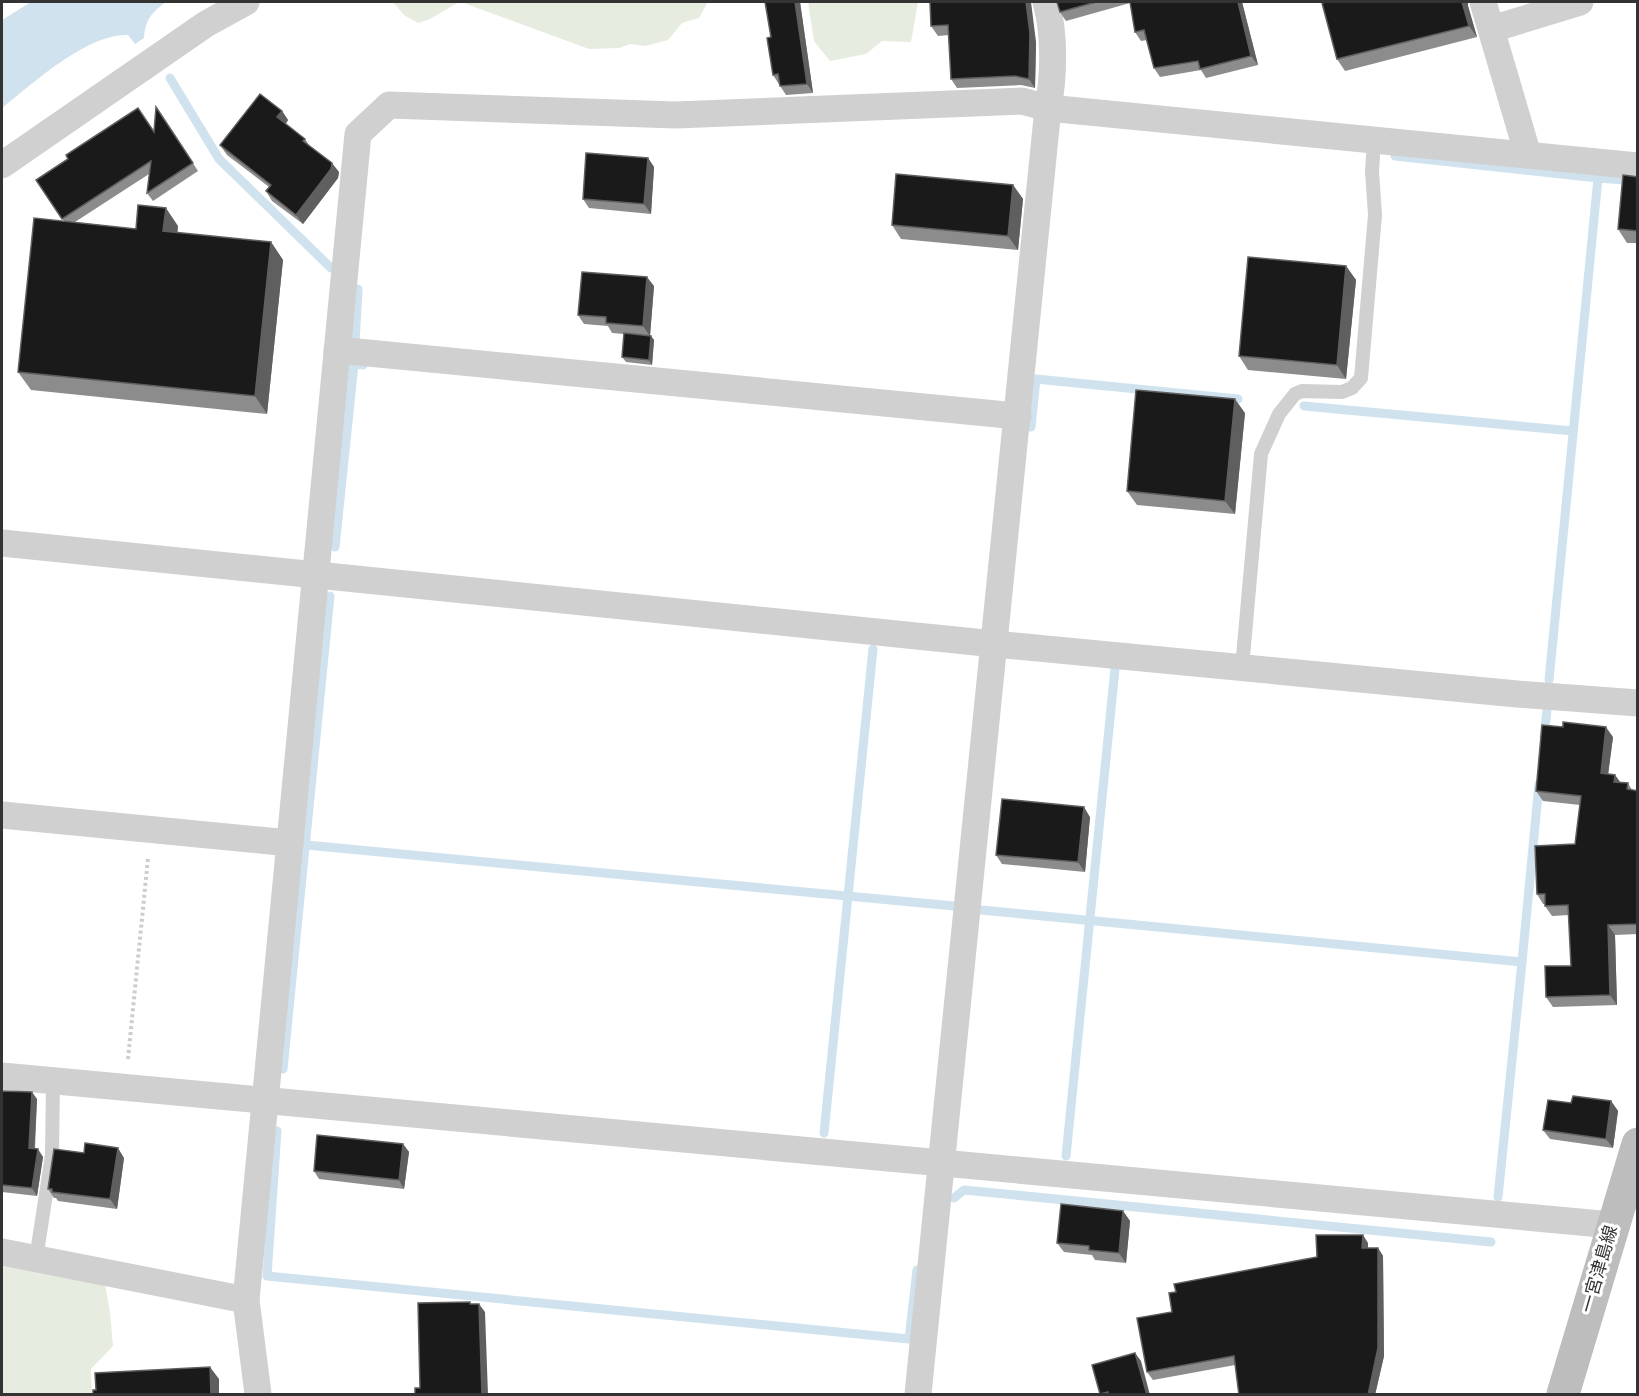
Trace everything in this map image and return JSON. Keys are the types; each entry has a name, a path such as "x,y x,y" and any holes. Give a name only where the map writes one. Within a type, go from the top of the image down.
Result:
{"main road":[{"name":"一宮津島線","path":"1563,1395 1637,1147"}],"street":[{"path":"2,165 206,24 246,2"},
{"path":"918,1395 1048,108 1052,88 1050,17 1046,2"},
{"path":"1483,2 1528,155"},
{"path":"1492,29 1580,2"},
{"path":"258,1395 246,1300 358,134 389,105 676,115 1023,101 1048,108 1638,166"},
{"path":"337,350 1018,416"},
{"path":"2,543 995,644 1518,694 1638,703"},
{"path":"2,815 290,843"},
{"path":"2,1076 1612,1225"},
{"path":"2,1252 246,1300"}],"lane":[{"path":"1242,668 1261,454 1279,414 1295,394 1302,391 1342,392 1352,388 1361,378 1375,215 1372,171 1374,140"},
{"path":"36,1259 52,1155 53,1081"}],"path":[{"path":"126,1088 151,830"}],"shaded area":[{"path":"393,2 459,2 430,19 418,23 404,15"},
{"path":"461,2 708,2 699,18 682,23 668,40 645,46 630,44 619,48 589,49"},
{"path":"808,2 918,2 911,42 882,41 866,54 830,61 814,41"},
{"path":"2,1261 105,1284 113,1346 91,1369 92,1394 2,1394"}],"water":[{"path":"31,2 166,2 150,17 144,38 135,44 128,35 96,42 61,62 2,108 2,20"}],"building":[{"path":"765,2 795,2 807,84 780,86 778,74 773,75 767,38 771,37"},
{"path":"930,2 1026,2 1030,33 1029,79 1015,76 951,79 948,25 931,26"},
{"path":"1057,2 1096,2 1060,12"},
{"path":"1130,2 1238,2 1251,56 1200,69 1198,61 1154,68 1144,30 1135,32"},
{"path":"1462,2 1469,26 1337,59 1322,3"},
{"path":"260,94 282,111 277,117 332,163 331,169 296,215 266,191 271,185 220,145"},
{"path":"156,107 193,163 147,193 151,161 62,219 36,180 68,159 66,155 138,108 154,132"},
{"path":"586,153 648,158 644,204 583,199"},
{"path":"896,174 1013,185 1008,236 892,225"},
{"path":"1623,175 1638,177 1638,231 1618,229"},
{"path":"138,205 166,208 163,231 271,242 255,396 18,372 34,218 136,229"},
{"path":"1248,257 1346,266 1337,365 1239,356"},
{"path":"582,272 647,277 643,326 606,323 606,317 578,315"},
{"path":"624,333 651,336 649,360 622,357"},
{"path":"1136,390 1235,399 1225,501 1127,491"},
{"path":"1563,722 1606,727 1601,773 1615,775 1614,782 1628,783 1627,789 1638,791 1638,924 1608,925 1610,995 1546,997 1545,966 1571,966 1568,905 1545,906 1545,894 1537,894 1535,846 1575,844 1581,796 1536,791 1542,725 1563,727"},
{"path":"1002,799 1084,807 1078,862 996,855"},
{"path":"2,1091 32,1092 29,1148 38,1149 32,1188 2,1185"},
{"path":"1573,1096 1611,1101 1606,1139 1543,1130 1548,1100 1571,1103"},
{"path":"317,1135 403,1144 399,1180 314,1171"},
{"path":"85,1143 118,1148 110,1199 52,1192 52,1189 48,1189 54,1149 84,1153"},
{"path":"1061,1204 1123,1211 1119,1253 1089,1250 1089,1246 1057,1243"},
{"path":"1316,1235 1363,1235 1362,1248 1378,1248 1378,1348 1368,1395 1239,1395 1234,1356 1147,1372 1137,1318 1172,1312 1169,1293 1176,1292 1174,1284 1317,1257"},
{"path":"470,1302 470,1304 479,1304 482,1395 415,1395 415,1388 420,1388 418,1303"},
{"path":"1135,1353 1147,1395 1108,1395 1108,1392 1100,1394 1092,1365"},
{"path":"210,1367 211,1395 93,1395 93,1390 96,1390 95,1373"}],"waterway":[{"path":"170,78 219,159 331,268"},
{"path":"1395,156 1598,178"},
{"path":"1549,680 1598,178 1638,181"},
{"path":"355,344 358,289"},
{"path":"335,547 354,364 363,365"},
{"path":"1031,427 1036,379 1238,399"},
{"path":"1304,406 1573,431"},
{"path":"283,1069 330,596"},
{"path":"824,1133 873,649"},
{"path":"1066,1156 1115,669"},
{"path":"1544,737 1547,710"},
{"path":"981,910 1522,962 1539,784"},
{"path":"306,845 954,906"},
{"path":"1498,1197 1522,962"},
{"path":"277,1131 267,1276 909,1339 917,1270"},
{"path":"954,1198 964,1190 1491,1242"}]}
